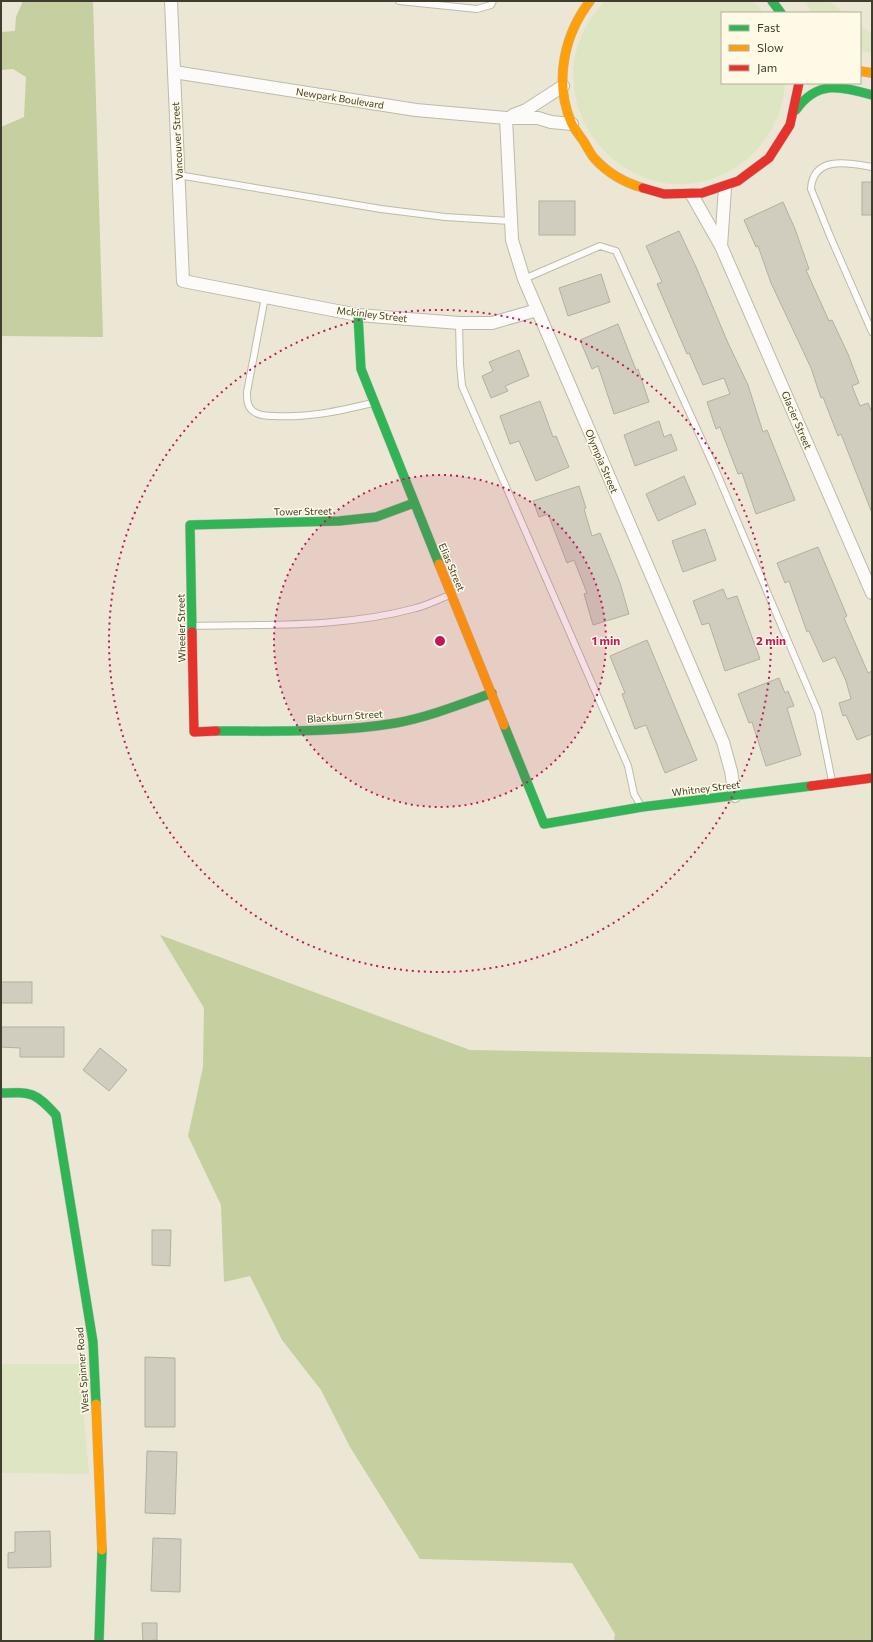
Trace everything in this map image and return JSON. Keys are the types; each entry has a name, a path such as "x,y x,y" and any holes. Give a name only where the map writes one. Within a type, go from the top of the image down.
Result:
{"street":[{"name":"Vancouver Street","path":"171,1 183,281"},
{"path":"590,1 584,8 571,32 564,59 563,86 572,124 587,149 608,171 634,186 662,194 692,196 725,188 744,178 761,165 787,132 801,101 810,92 822,88 835,87 872,95"},
{"path":"861,71 872,73"},
{"name":"Newpark Boulevard","path":"174,72 416,110 506,118 538,118 551,122 572,124"},
{"path":"795,112 799,84"},
{"name":"Newpark Boulevard","path":"506,118 526,110 563,86"},
{"name":"Olympia Street","path":"506,118 512,240 524,279 724,742 732,771 735,796"},
{"name":"Glacier Street","path":"721,246 725,188"},
{"name":"Glacier Street","path":"692,196 721,246 872,593"},
{"name":"Mckinley Street","path":"183,281 358,315 459,323 492,323 537,310"},
{"name":"Elias Street","path":"358,315 361,369 544,824"},
{"name":"Tower Street","path":"190,525 339,521 376,517 414,503"},
{"name":"Wheeler Street","path":"190,525 194,732"},
{"name":"Blackburn Street","path":"194,732 326,729 382,725 435,713 492,693"},
{"name":"Whitney Street","path":"544,824 642,807 872,778"},
{"name":"West Spinner Road","path":"1,1092 22,1092 39,1097 56,1115 93,1342 101,1514 102,1580 99,1641"}],"lane":[{"path":"399,1 477,9 491,5 493,1"},
{"path":"872,167 842,162 829,164 819,171 812,181 811,189 872,332"},
{"path":"178,175 388,210 445,217 511,221"},
{"path":"524,279 600,246 616,251 716,471 818,712 832,783"},
{"path":"265,297 247,392 248,406 253,411 262,415 307,417 329,414 374,403"},
{"path":"459,323 462,386 624,759 634,794 642,807"},
{"path":"192,626 337,622 384,616 411,610 452,594"}],"green space":[{"path":"23,1 93,1 103,337 1,336 1,127 24,117 26,77 13,69 1,70 1,32 15,31 16,17"},
{"path":"605,1 753,1 763,12 721,12 721,84 785,84 782,104 774,125 762,143 747,159 707,180 668,184 632,172 602,148 582,116 573,79 580,39"},
{"path":"806,1 828,1 843,12 811,12"},
{"path":"861,26 872,34 872,53 861,51"},
{"path":"160,935 470,1050 872,1057 872,1641 614,1641 615,1634 572,1563 420,1559 350,1447 321,1390 282,1340 250,1276 224,1282 221,1205 188,1136 203,1067 204,1008"},
{"path":"1,1364 79,1364 89,1474 1,1473"}],"building":[{"path":"862,182 872,182 872,215 862,215"},
{"path":"539,201 575,201 575,235 539,235"},
{"path":"783,202 795,229 809,269 806,270 829,321 832,320 848,354 859,383 852,386 860,406 868,403 872,413 872,513 841,434 838,436 823,397 821,398 811,368 771,283 758,246 756,247 744,220"},
{"path":"679,231 748,385 763,432 767,430 795,500 756,514 742,473 738,474 720,427 716,429 707,402 730,394 724,378 703,385 689,353 687,354 657,284 662,282 646,246"},
{"path":"601,274 610,302 568,316 559,288"},
{"path":"618,324 636,370 638,369 649,402 614,414 598,366 592,369 580,340"},
{"path":"519,350 529,376 505,386 508,391 491,398 482,376 493,371 489,362"},
{"path":"540,401 553,437 556,436 569,467 536,481 519,441 510,444 500,416"},
{"path":"659,421 664,437 671,434 677,450 635,466 624,435"},
{"path":"684,476 696,504 658,521 646,494"},
{"path":"579,486 586,508 584,509 592,536 600,533 620,583 629,614 593,625 584,594 587,593 574,560 567,563 548,514 539,517 533,501"},
{"path":"705,529 716,560 683,572 672,541"},
{"path":"818,547 847,616 844,618 868,673 872,671 872,734 857,740 846,715 843,716 839,703 851,699 846,681 835,657 823,662 809,631 807,632 789,581 785,583 777,563"},
{"path":"723,589 727,599 737,596 760,659 725,671 709,623 702,625 693,601"},
{"path":"647,640 697,760 665,773 646,725 635,729 622,694 625,693 610,656"},
{"path":"779,678 785,693 788,691 794,706 787,708 801,755 766,766 752,722 749,723 738,694"},
{"path":"1,982 32,982 32,1003 1,1003"},
{"path":"1,1027 64,1027 64,1057 20,1057 20,1048 1,1047"},
{"path":"100,1048 127,1070 109,1091 83,1070"},
{"path":"152,1230 171,1230 170,1266 152,1265"},
{"path":"145,1357 175,1358 175,1427 145,1427"},
{"path":"147,1451 177,1452 175,1514 145,1513"},
{"path":"50,1531 51,1567 8,1568 8,1553 15,1552 15,1532"},
{"path":"153,1538 181,1539 180,1592 151,1591"},
{"path":"142,1623 157,1623 157,1640 143,1641"}],"traffic: fast":[{"path":"772,1 780,12"},
{"path":"796,110 804,100 812,94 830,88 850,89 872,95"},
{"path":"358,315 361,369 439,564"},
{"path":"192,632 190,525 339,521 376,517 414,503"},
{"path":"216,731 329,730 396,723 445,710 492,693"},
{"path":"504,725 544,824 642,807 811,786"},
{"path":"1,1093 26,1093 32,1095 43,1102 56,1115 93,1342 96,1404"},
{"path":"99,1641 102,1550"}],"traffic: slow":[{"path":"590,1 574,28 564,59 563,91 566,106 572,125 594,158 618,177 643,188"},
{"path":"861,71 872,73"},
{"path":"439,564 504,725"},
{"path":"96,1404 102,1550"}],"traffic: jam":[{"path":"643,188 664,194 702,193 738,181 769,158 790,125 799,84"},
{"path":"192,632 194,732 216,731"},
{"path":"811,786 872,778"}]}
